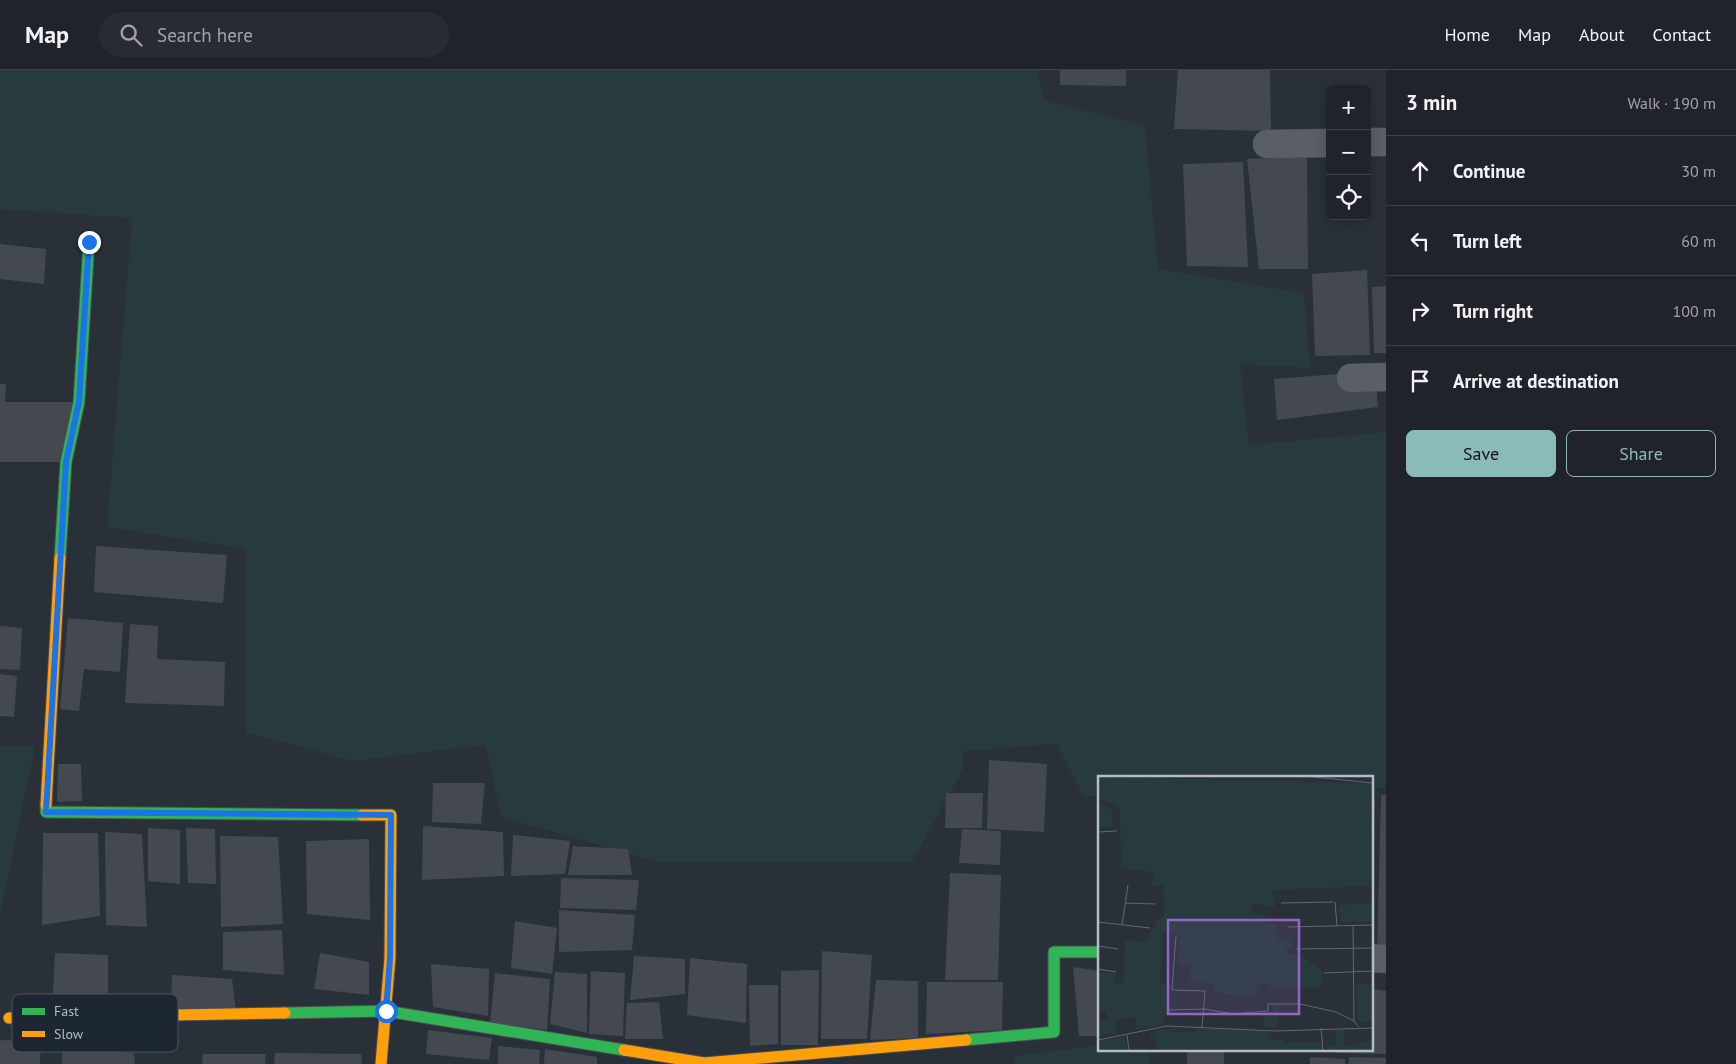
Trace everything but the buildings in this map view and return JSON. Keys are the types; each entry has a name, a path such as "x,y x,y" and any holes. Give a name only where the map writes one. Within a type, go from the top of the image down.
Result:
{"street":[{"path":"1371,142 1386,142"},
{"path":"1267,144 1326,143"},
{"path":"89,242 79,402 66,462 46,812 391,815 390,958 381,1064"},
{"path":"1352,378 1386,377"},
{"path":"178,1015 386,1011 704,1063 1054,1032 1054,952 1098,952"}],"green space":[{"path":"0,70 1037,70 1045,101 1145,126 1158,269 1304,293 1310,368 1240,364 1249,445 1386,432 1386,788 1374,788 1374,776 1098,776 1098,796 1083,796 1057,744 963,751 963,769 912,862 658,862 501,817 486,745 354,761 246,733 246,549 107,527 132,218 0,209"},
{"path":"0,747 35,747 0,915"},
{"path":"1098,1045 1098,1052 1159,1052 1149,1054 1149,1064 1015,1064 1015,1056"}],"traffic: fast":[{"path":"60,558 66,462 79,402 89,242"},
{"path":"46,805 46,812 362,815"},
{"path":"966,1040 1054,1032 1054,952 1098,952"},
{"path":"285,1013 386,1011 624,1050"}],"traffic: slow":[{"path":"46,805 60,558"},
{"path":"362,815 391,815 390,958 381,1064"},
{"path":"178,1015 285,1013"},
{"path":"624,1050 704,1063 966,1040"}],"route":[{"path":"89,242 79,402 66,462 46,812 391,815 390,958 386,1011"}]}
